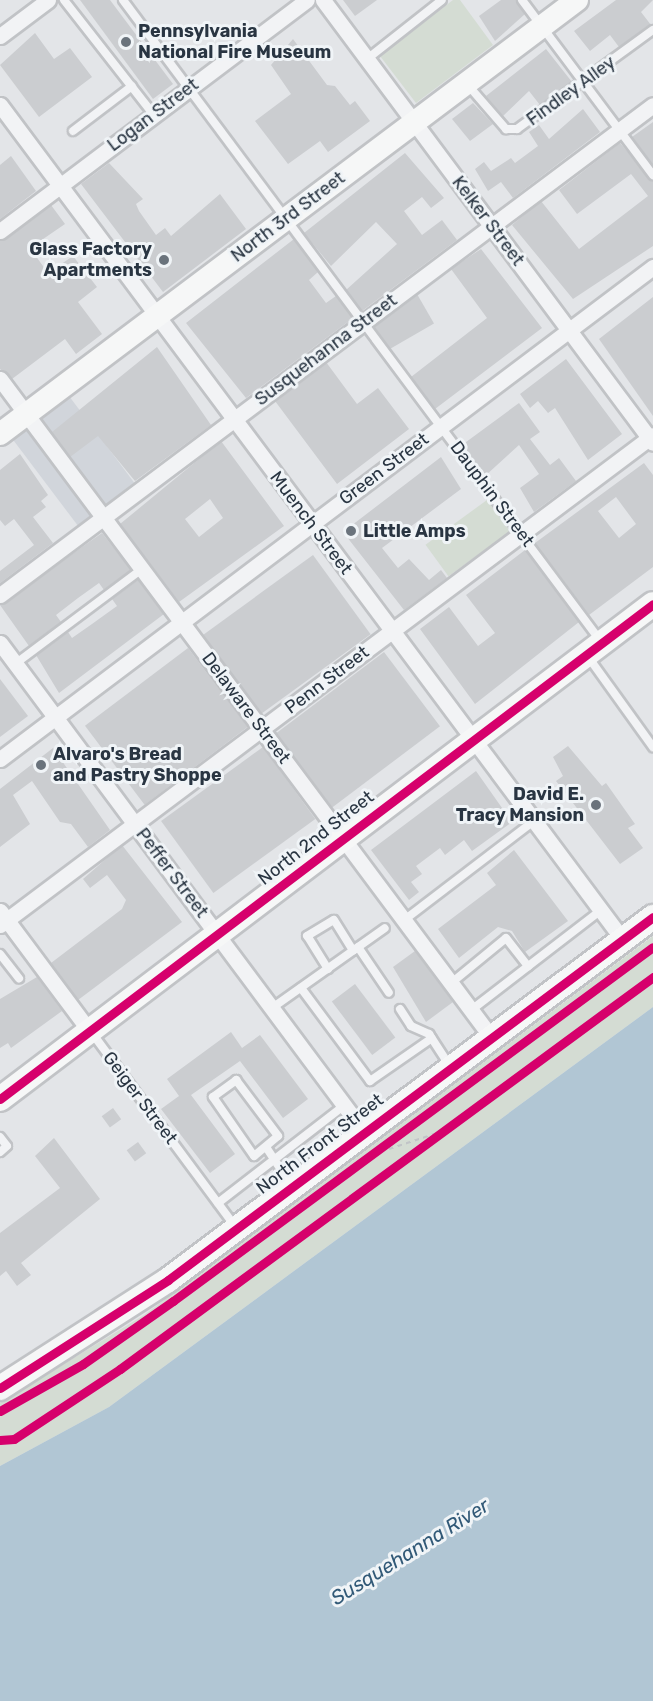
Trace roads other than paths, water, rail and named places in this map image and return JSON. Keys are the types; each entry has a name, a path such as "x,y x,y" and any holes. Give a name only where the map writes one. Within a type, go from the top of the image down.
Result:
{"main road":[{"name":"North 3rd Street","path":"0,434 577,0"},
{"name":"North 2nd Street","path":"0,1099 91,1033 342,838 653,604"},
{"name":"North Front Street","path":"0,1388 168,1280 292,1186 374,1143 451,1068 653,917"}],"street":[{"path":"0,36 48,0"},
{"name":"Logan Street","path":"0,231 307,0"},
{"name":"Kelker Street","path":"323,0 652,439"},
{"name":"Muench Street","path":"0,105 623,940"},
{"name":"Susquehanna Street","path":"0,595 653,105"},
{"name":"Green Street","path":"0,759 653,267"},
{"name":"Delaware Street","path":"0,379 492,1038"},
{"name":"Penn Street","path":"2,919 135,825 521,534 652,439"},
{"name":"Peffer Street","path":"0,643 374,1143"},
{"name":"Geiger Street","path":"2,919 91,1033"}],"lane":[{"path":"64,0 154,115"},
{"name":"Dauphin Street","path":"123,0 521,534 653,747"},
{"path":"367,59 442,0"},
{"path":"522,0 653,175"},
{"name":"Findley Alley","path":"466,83 511,130 584,82 653,30"},
{"path":"73,131 132,86"},
{"path":"15,664 141,569"},
{"path":"403,921 534,820"},
{"path":"470,1011 601,910"},
{"path":"327,969 307,936 334,920 389,993"},
{"path":"272,1008 385,928"},
{"path":"450,984 506,938 528,966"},
{"path":"0,954 18,978"},
{"path":"301,988 370,1081 432,1038"},
{"path":"400,1009 411,1026 432,1038 451,1068"},
{"name":"Geiger Street","path":"91,1033 236,1227"},
{"path":"236,1080 278,1136 266,1147 254,1156 213,1097 236,1080"},
{"path":"218,1203 345,1105"},
{"path":"0,1137 7,1146 0,1152"},
{"path":"266,1147 292,1186"}],"water":[{"name":"Susquehanna River","path":"653,1007 653,1701 0,1701 0,1466 109,1407"}],"place":[{"name":"Pennsylvania National Fire Museum","path":"126,42"},
{"name":"Glass Factory Apartments","path":"164,260"},
{"name":"Little Amps","path":"351,531"},
{"name":"Alvaro's Bread and Pastry Shoppe","path":"41,765"},
{"name":"David E. Tracy Mansion","path":"596,805"}]}
